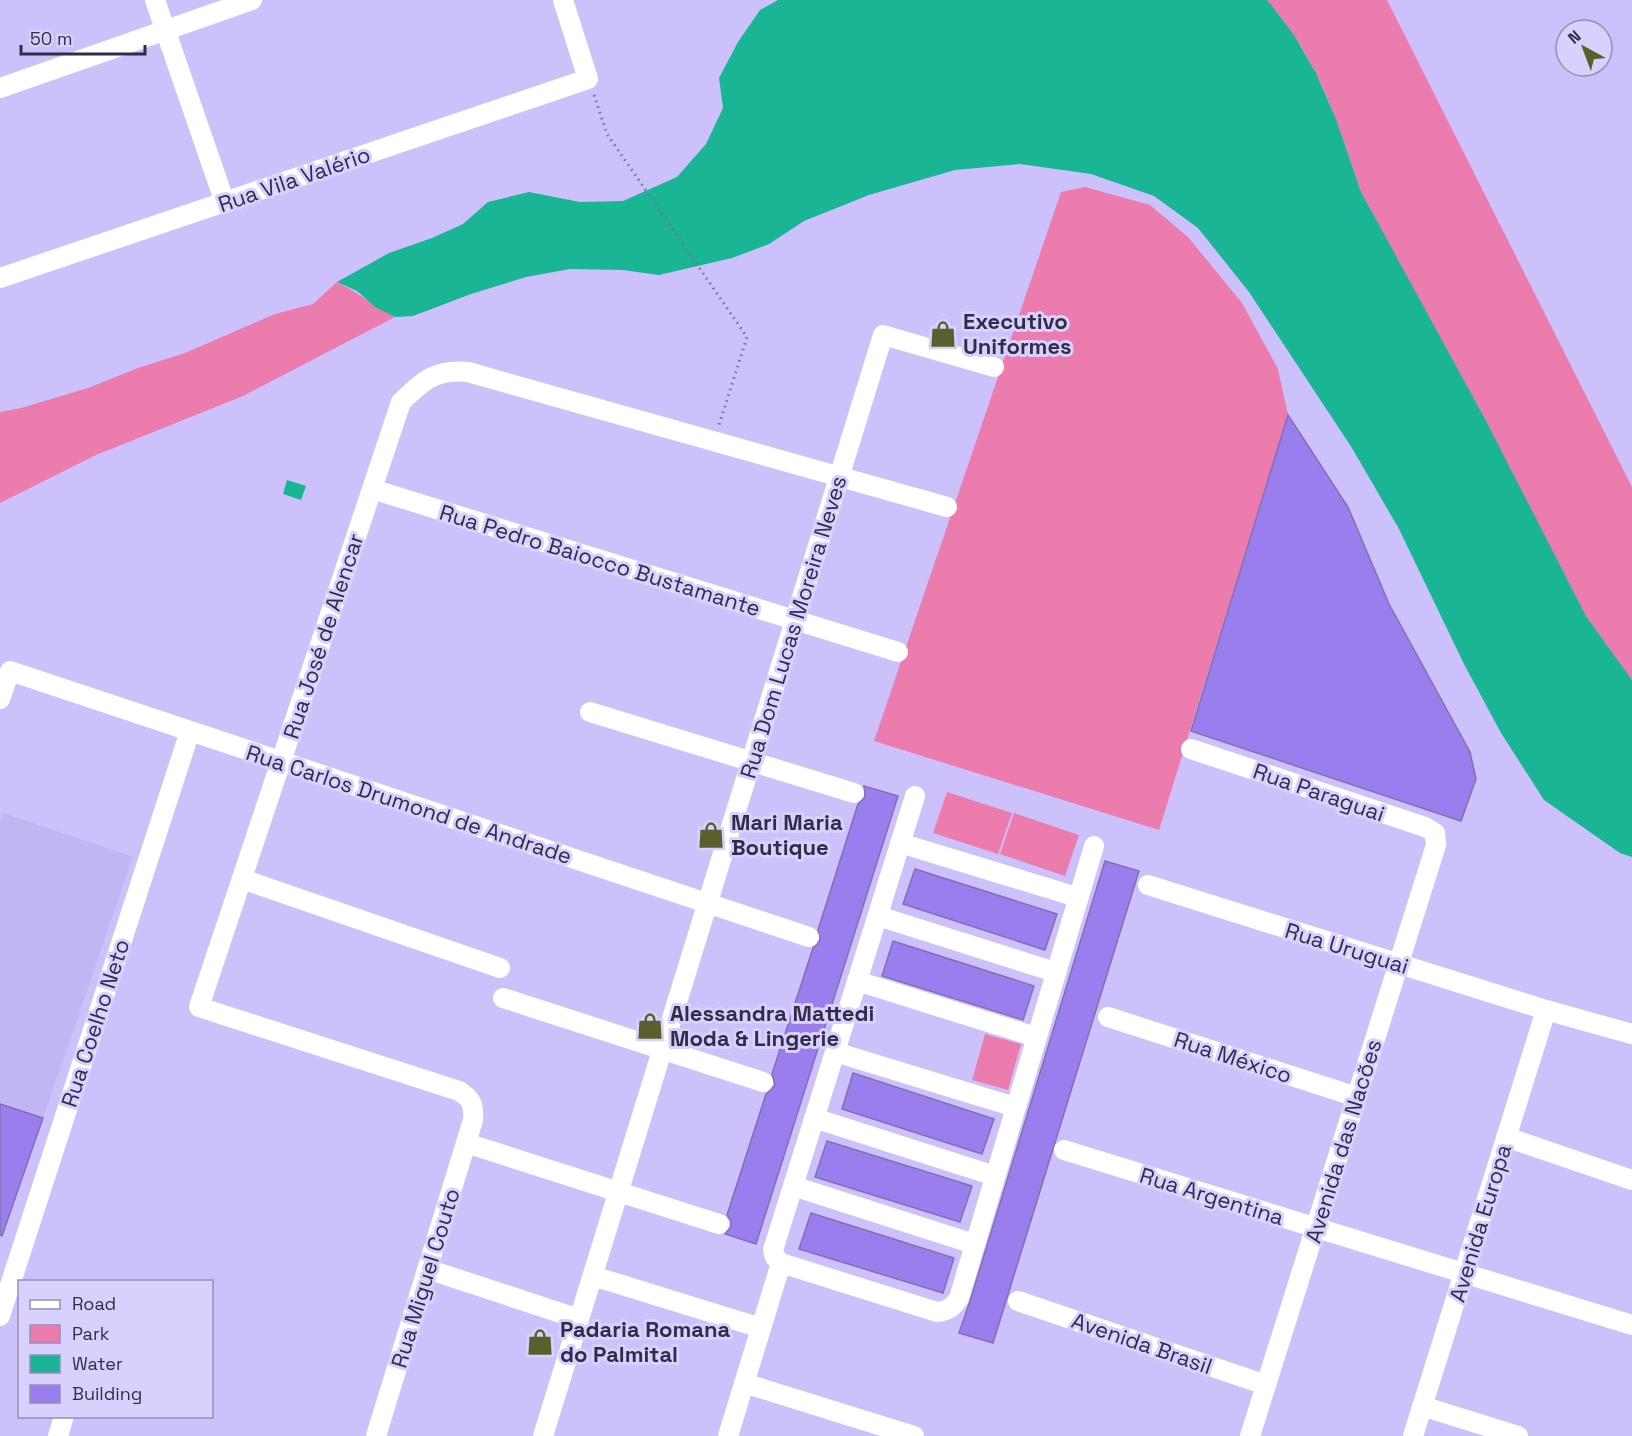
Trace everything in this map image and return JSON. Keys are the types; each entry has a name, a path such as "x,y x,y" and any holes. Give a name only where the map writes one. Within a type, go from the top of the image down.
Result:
{"street":[{"path":"155,0 225,203"},
{"path":"0,88 252,0"},
{"path":"563,0 588,79"},
{"name":"Rua Vila Valério","path":"0,278 588,79"},
{"name":"Rua Dom Lucas Moreira Neves","path":"546,1436 579,1319 883,335 994,368"},
{"name":"Rua José de Alencar","path":"473,1120 474,1106 468,1096 459,1091 199,1007 401,402 435,374 452,370 468,372 714,441"},
{"path":"714,441 947,507"},
{"name":"Rua Pedro Baiocco Bustamante","path":"372,489 898,652"},
{"name":"Rua Carlos Drumond de Andrade","path":"0,699 10,671 809,938"},
{"path":"590,712 854,793"},
{"name":"Rua Coelho Neto","path":"0,1316 190,731"},
{"name":"Rua Paraguai","path":"1191,749 1425,827 1435,833 1436,845"},
{"path":"915,796 773,1250 775,1257 781,1263 937,1312 954,1306 958,1298 1094,846"},
{"path":"900,843 1077,897"},
{"name":"Avenida das Nacões","path":"1250,1436 1436,845"},
{"path":"242,879 500,968"},
{"name":"Rua Uruguai","path":"1148,885 1546,1010 1632,1034"},
{"path":"878,916 1055,972"},
{"path":"857,981 1036,1037"},
{"path":"503,998 763,1082"},
{"name":"Avenida Europa","path":"1413,1436 1546,1010"},
{"name":"Rua México","path":"1108,1017 1357,1097"},
{"path":"835,1052 1015,1107"},
{"path":"814,1118 995,1176"},
{"name":"Rua Miguel Couto","path":"376,1436 473,1120"},
{"path":"1506,1137 1632,1180"},
{"path":"466,1143 719,1224"},
{"name":"Rua Argentina","path":"1064,1150 1632,1325"},
{"path":"793,1186 974,1244"},
{"path":"728,1436 781,1263"},
{"path":"428,1269 579,1319"},
{"path":"593,1276 761,1328"},
{"name":"Avenida Brasil","path":"1018,1300 1266,1385"},
{"path":"744,1383 914,1436"},
{"path":"1422,1406 1518,1436"},
{"path":"58,1436 63,1418"}],"path":[{"path":"588,79 607,134 747,337 714,441"}],"shaded area":[{"path":"3,813 133,857 43,1118 0,1104 0,823"}],"green space":[{"path":"1266,0 1387,0 1632,487 1632,680 1586,616 1361,192 1330,104 1310,61 1298,41"},
{"path":"1085,187 1150,205 1188,237 1242,303 1278,369 1288,415 1159,830 874,741 1061,192"},
{"path":"337,282 395,317 243,396 96,455 0,503 0,412 88,388 138,368 185,353 275,314 313,304"},
{"path":"947,792 1012,813 998,854 933,833"},
{"path":"1014,813 1079,835 1065,876 1000,854"},
{"path":"985,1034 1021,1044 1008,1090 972,1080"}],"water":[{"path":"778,0 1266,0 1269,2 1294,35 1316,73 1336,119 1361,192 1485,419 1586,616 1632,680 1632,857 1620,853 1544,800 1501,733 1464,664 1399,529 1352,448 1249,292 1198,228 1154,196 1091,174 1020,164 955,170 869,195 804,221 769,244 732,258 659,275 623,270 570,269 526,277 471,294 413,316 395,317 375,307 357,291 337,282 389,253 463,224 488,202 529,192 580,202 623,201 677,177 706,144 723,108 719,78 738,42 760,10"},
{"path":"287,480 306,486 301,500 283,494"}],"building":[{"path":"1288,415 1348,507 1389,604 1470,752 1476,779 1461,821 1191,731"},
{"path":"864,786 898,796 756,1244 725,1234 731,1227 731,1221 727,1215 766,1094 775,1085 772,1074 813,948 820,940 818,930 858,804 865,797"},
{"path":"1105,861 1139,871 993,1343 959,1333"},
{"path":"915,869 1057,914 1045,950 903,904"},
{"path":"893,941 1034,986 1023,1020 882,976"},
{"path":"853,1073 994,1119 982,1154 842,1109"},
{"path":"0,1104 43,1118 2,1236 0,1235"},
{"path":"827,1141 972,1186 960,1222 815,1177"},
{"path":"811,1213 954,1258 943,1293 799,1249"}],"place":[{"name":"Executivo Uniformes","path":"943,334"},
{"name":"Mari Maria Boutique","path":"711,835"},
{"name":"Alessandra Mattedi Moda & Lingerie","path":"650,1026"},
{"name":"Padaria Romana do Palmital","path":"540,1342"}]}
